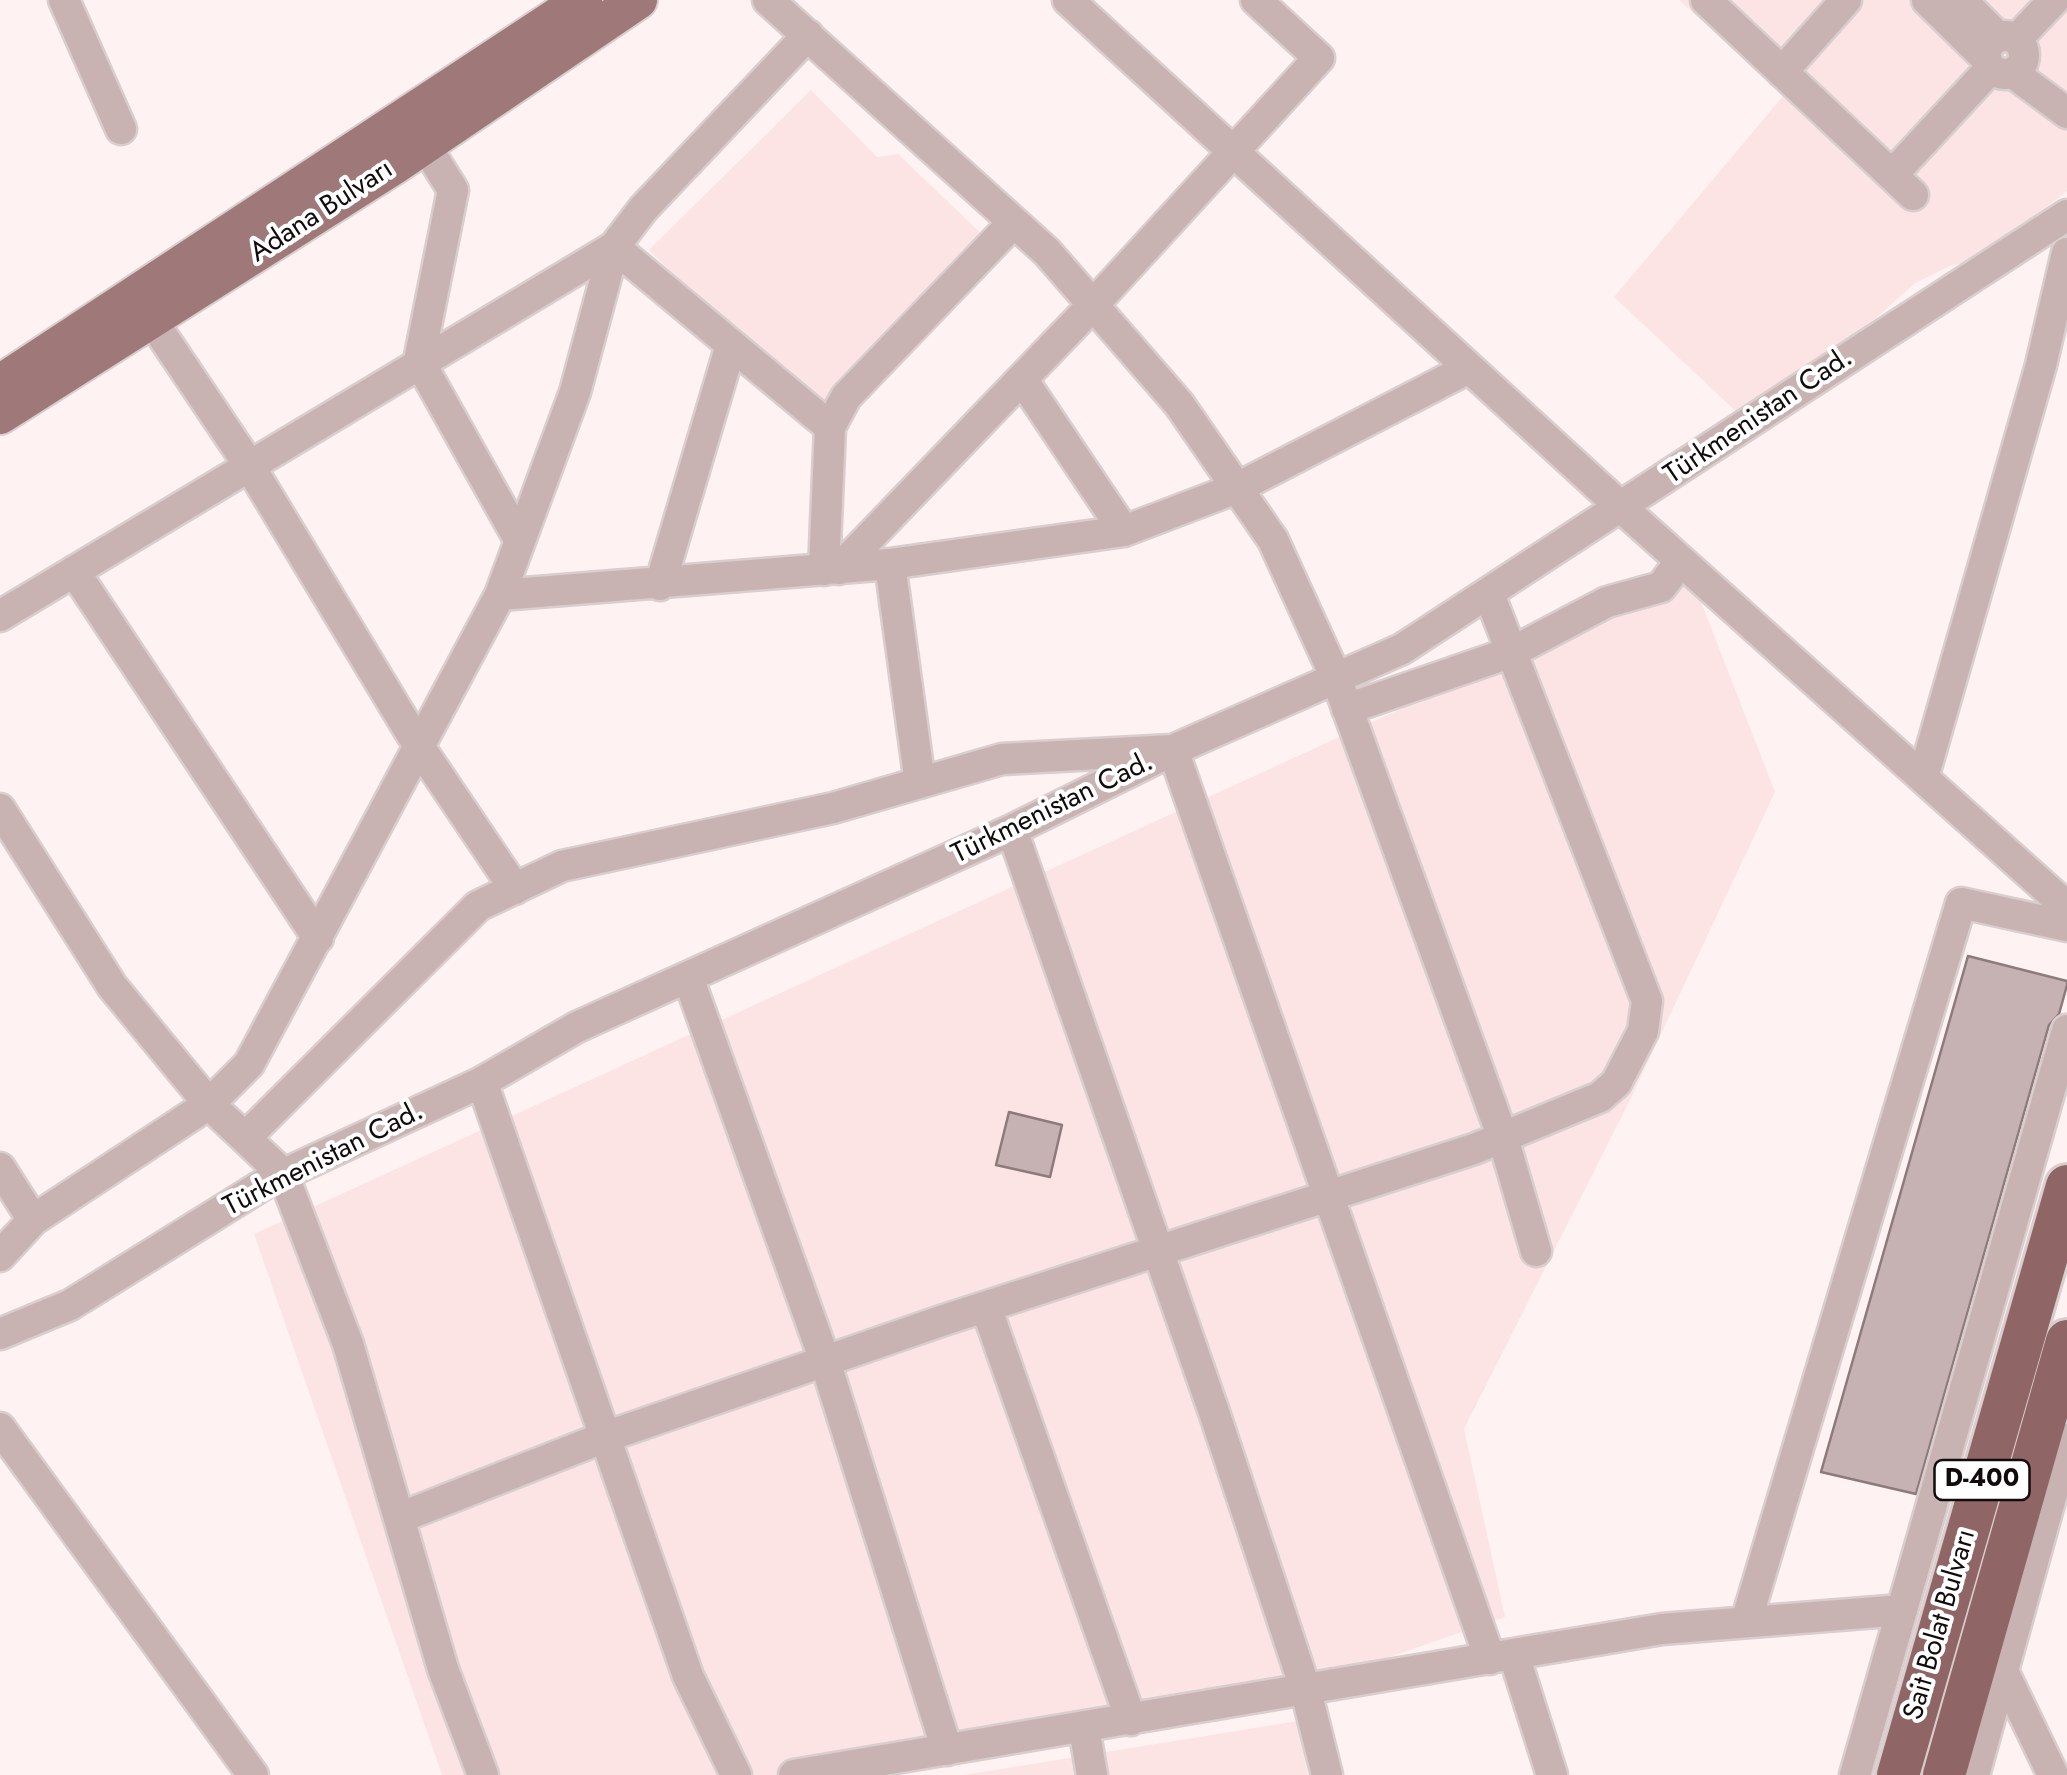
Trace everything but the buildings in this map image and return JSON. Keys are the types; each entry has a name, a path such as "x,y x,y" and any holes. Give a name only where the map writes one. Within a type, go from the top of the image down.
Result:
{"highway":[{"name":"Sait Bolat Bulvarı","path":"1898,1775 2067,1186"},
{"name":"D-400","path":"1944,1775 2067,1341"}],"main road":[{"name":"Adana Bulvarı","path":"0,384 583,0"},
{"name":"Adana Bulvarı","path":"0,415 152,322 425,145 638,0"}],"street":[{"path":"64,0 121,129"},
{"path":"768,0 1014,222 1093,305 1179,404 1273,540 1337,680 1503,1138 1536,1251"},
{"path":"1068,0 1622,508 2067,907"},
{"path":"831,569 1093,305 1320,58 1256,0"},
{"path":"1706,0 1903,185 2005,55 2054,0"},
{"path":"1782,72 1846,0"},
{"path":"1936,6 2005,55 2067,90"},
{"path":"0,616 614,247 644,209 808,35"},
{"path":"2005,55 2067,113"},
{"path":"425,145 452,190 420,361 520,540"},
{"name":"Türkmenistan Cad.","path":"0,1334 70,1305 283,1174 482,1082 578,1027 1012,830 1173,750 1402,650 2067,215"},
{"path":"831,569 830,427 846,398 1014,222"},
{"path":"614,247 830,427"},
{"path":"0,1256 33,1220 208,1104 249,1064 500,596 574,392 614,247"},
{"path":"1923,778 2041,365 2067,253"},
{"path":"152,322 248,464 420,748 515,888"},
{"path":"660,585 731,344"},
{"path":"500,596 890,564 1124,531 1237,488 1469,368"},
{"path":"1022,379 1124,531"},
{"path":"1347,709 1512,652 1607,602 1661,587 1681,561"},
{"path":"890,564 920,783"},
{"path":"74,571 318,938"},
{"path":"399,1518 605,1437 1503,1138 1600,1097 1616,1083 1643,1031 1647,1001 1489,594"},
{"path":"245,1138 478,906 562,866 833,808 1002,759 1173,750 1330,1195 1502,1657 1552,1775"},
{"path":"0,809 112,986 208,1104 283,1174 348,1344 443,1669 483,1775"},
{"path":"1012,830 1306,1691 1327,1775"},
{"path":"1746,1622 1961,903 2067,926"},
{"path":"688,977 825,1361 947,1750"},
{"path":"1855,1775 2067,1030"},
{"path":"482,1082 688,1676 736,1775"},
{"path":"0,1168 33,1220"},
{"path":"986,1307 1130,1720"},
{"path":"0,1428 253,1775"},
{"path":"1974,1775 2067,1439"},
{"path":"2050,1500 2067,1532"},
{"path":"794,1775 1662,1629 1902,1610"},
{"path":"2003,1671 2053,1775"},
{"path":"1084,1728 1092,1775"}],"shaded area":[{"path":"1679,0 2067,0 2067,191 1979,259 1950,266 1915,283 1848,343 1741,416 1614,297 1784,95"},
{"path":"811,90 877,157 898,154 992,244 817,417 649,250"},
{"path":"1691,576 1775,792 1630,1100 1464,1429 1505,1617 1381,1660 855,1775 442,1775 254,1234"},
{"path":"1298,1721 1308,1775 964,1775"}]}
